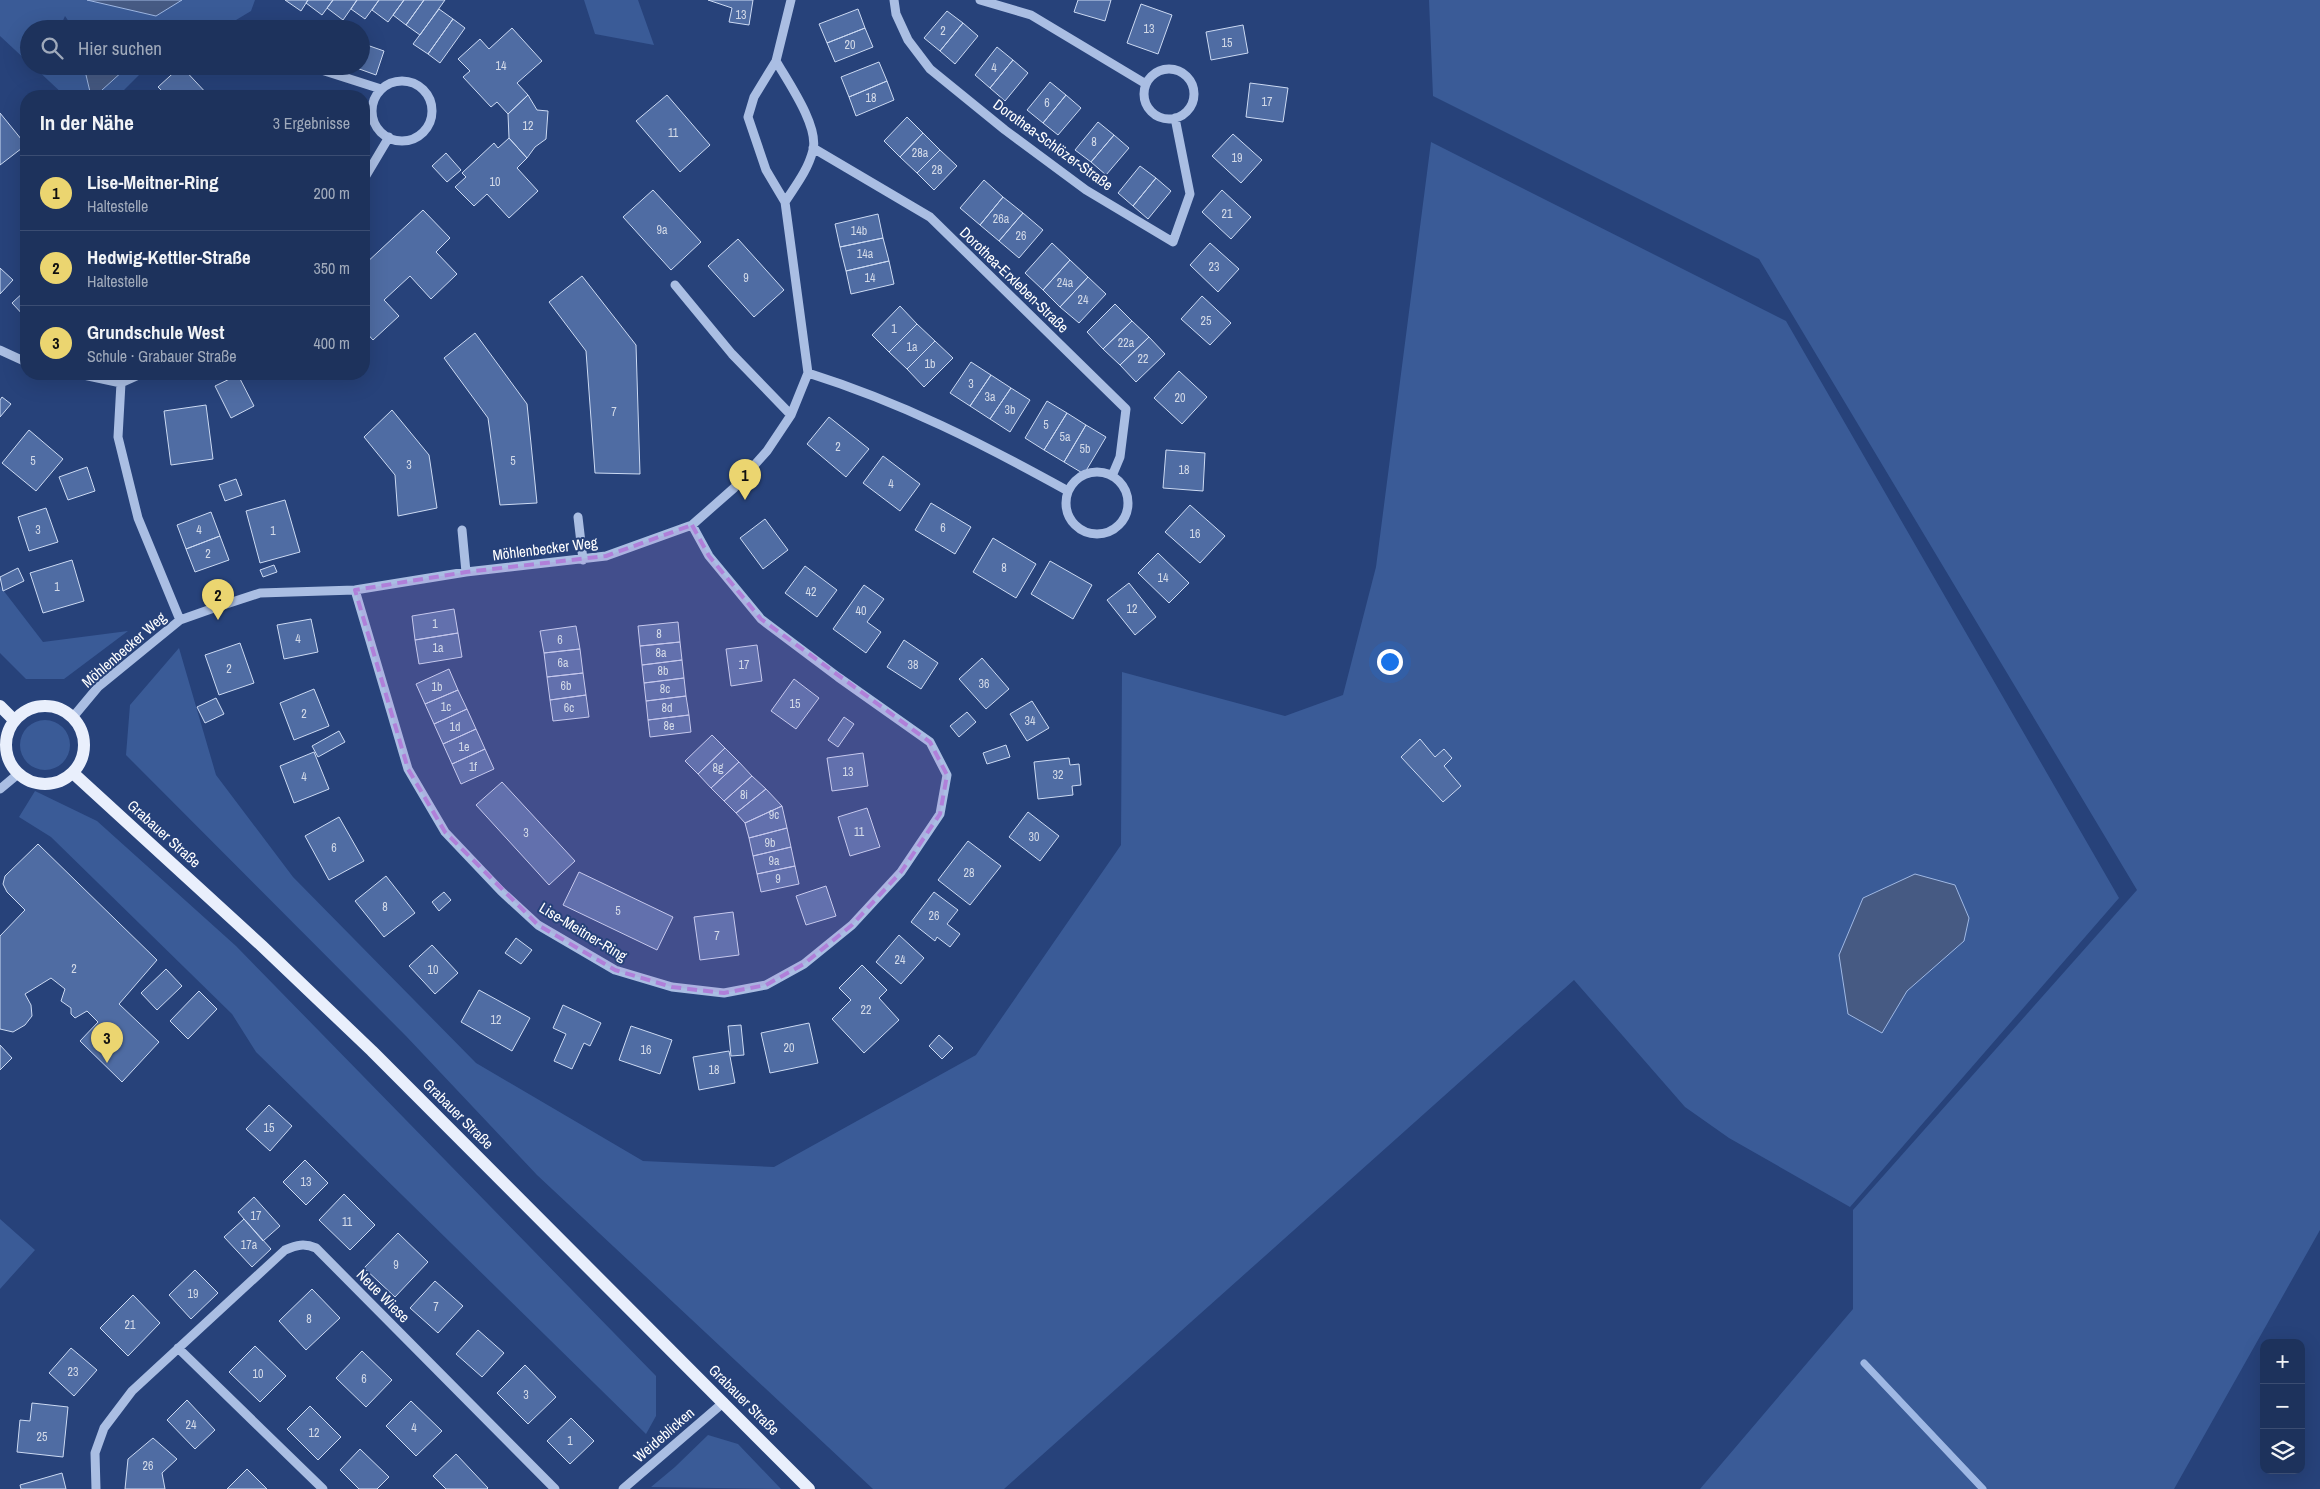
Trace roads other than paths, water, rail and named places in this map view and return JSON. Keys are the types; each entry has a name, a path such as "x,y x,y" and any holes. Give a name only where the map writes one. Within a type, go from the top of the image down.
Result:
{"main road":[{"path":"43,705 59,708 73,717 80,727 84,739 84,751 80,763 73,773 63,780 46,784 28,781 18,774 6,754 7,736 14,720 32,707 43,705"},
{"path":"0,706 14,720"},
{"name":"Grabauer Straße","path":"73,773 262,946 372,1051 809,1489"}],"street":[{"name":"Möhlenbecker Weg","path":"73,717 98,687 180,620 260,593 355,590 466,572 606,556 692,525 734,488 767,451 792,415 808,373 785,202 766,170 748,117 754,97 776,61 791,0"},
{"name":"Dorothea-Schlözer-Straße","path":"894,0 896,14 908,40 930,69 1005,130 1086,190 1173,242 1190,194 1175,118"},
{"path":"980,0 1031,15 1146,84"},
{"path":"776,61 800,102 810,127 813,148 804,173 785,202"},
{"path":"1174,69 1189,78 1194,94 1192,103 1183,115 1175,118 1167,119 1153,113 1145,100 1146,84 1157,71 1174,69"},
{"path":"337,75 381,89"},
{"path":"398,81 416,84 424,90 430,99 432,109 426,128 418,136 409,140 399,140 389,137 376,124 373,115 376,97 381,89 398,81"},
{"path":"370,170 389,137"},
{"name":"Dorothea-Erxleben-Straße","path":"813,148 930,217 1126,409 1120,457 1112,476"},
{"path":"675,285 732,354 792,415"},
{"path":"0,350 20,359"},
{"path":"808,373 859,389 908,408 984,445 1068,491"},
{"path":"107,380 121,383 127,380"},
{"path":"121,383 118,437 138,518 180,620"},
{"path":"1103,473 1112,476 1123,488 1128,503 1122,522 1114,530 1104,534 1083,532 1074,526 1068,518 1066,508 1068,491 1075,481 1083,475 1103,473"},
{"path":"578,517 583,560"},
{"name":"Lise-Meitner-Ring","path":"355,590 408,769 445,832 501,891 538,924 615,970 681,988 724,993 758,987 766,985 804,964 852,925 902,872 940,814 946,775 930,742 838,677 761,619 709,556 692,525"},
{"path":"462,530 466,572"},
{"path":"0,789 18,774"},
{"name":"Neue Wiese","path":"96,1489 95,1453 104,1428 132,1391 285,1250 297,1245 308,1244 316,1248 555,1489"},
{"path":"178,1348 323,1489"},
{"name":"Weideblicken","path":"623,1489 724,1402"}],"waterway":[{"path":"1864,1363 1983,1489"}],"place":[{"name":"Lise-Meitner-Ring","path":"745,500"},
{"name":"Hedwig-Kettler-Straße","path":"218,620"},
{"name":"Grundschule West","path":"107,1063"}]}
